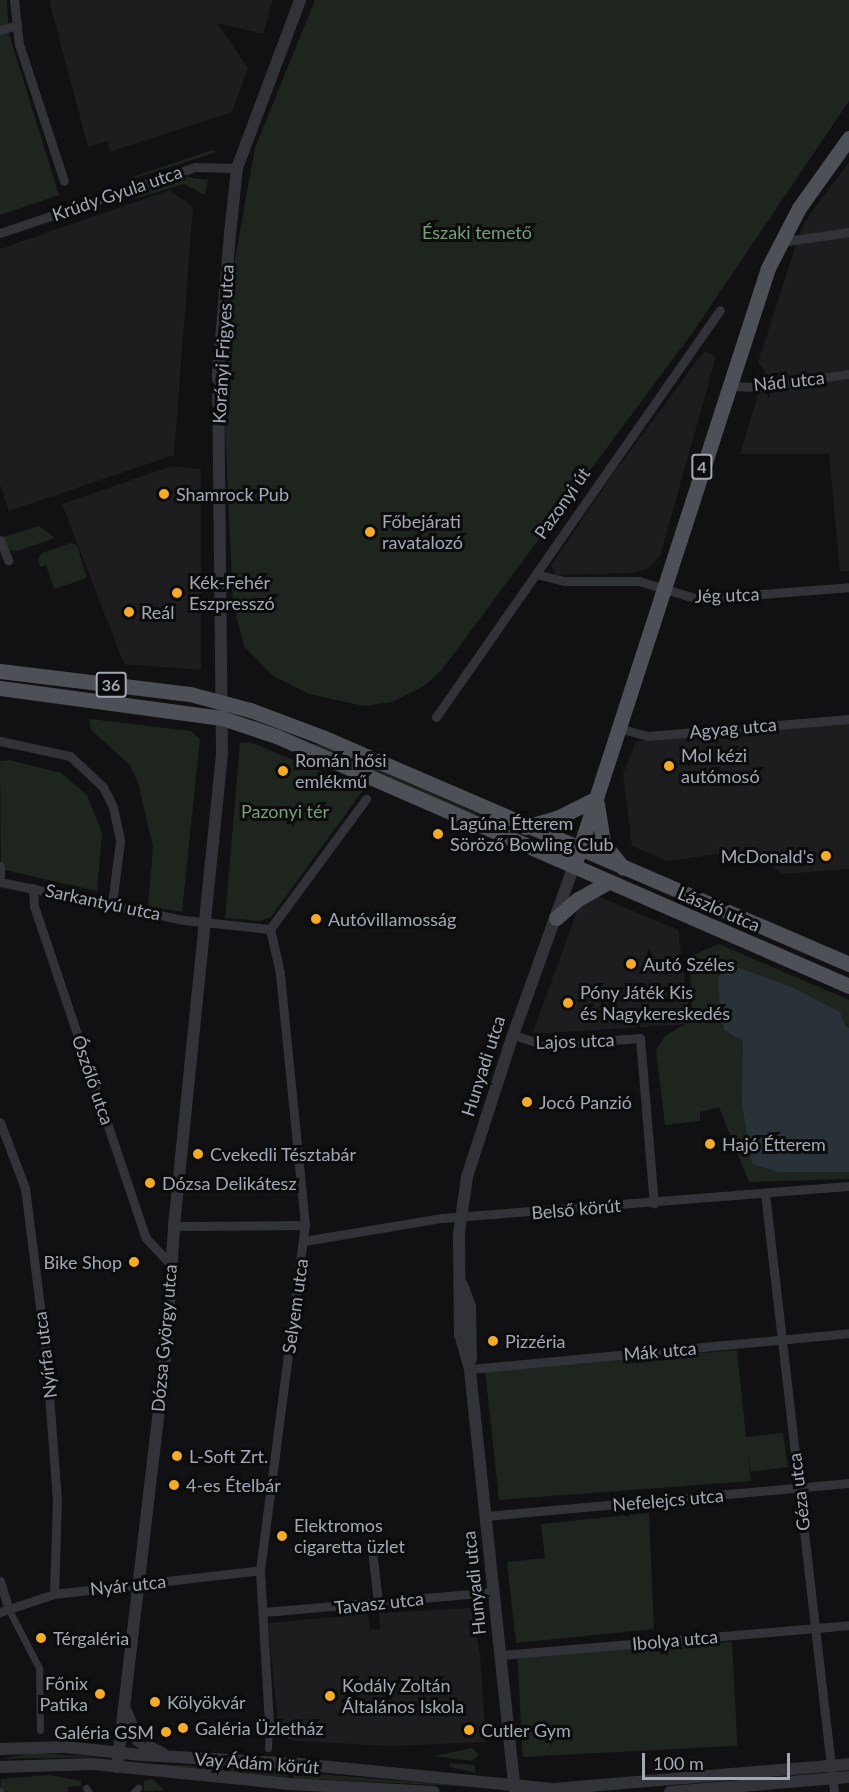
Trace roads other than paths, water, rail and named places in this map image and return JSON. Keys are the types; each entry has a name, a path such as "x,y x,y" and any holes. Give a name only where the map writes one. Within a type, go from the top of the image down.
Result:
{"main road":[{"name":"4","path":"574,866 729,386 780,242 812,187 849,138"},
{"name":"36","path":"0,671 222,701 322,737 579,850"},
{"name":"36","path":"0,688 222,718 323,755 574,866"},
{"name":"4","path":"596,798 603,843 627,872"},
{"path":"525,827 558,818 596,798"},
{"name":"László utca","path":"579,850 849,964"},
{"name":"László utca","path":"574,866 849,986"},
{"path":"556,918 583,895 609,882"}],"street":[{"name":"Krúdy Gyula utca","path":"14,0 19,44 64,181"},
{"name":"Korányi Frigyes utca","path":"222,701 218,374 237,168 300,0"},
{"path":"0,30 17,25"},
{"name":"Krúdy Gyula utca","path":"0,233 195,167 237,168"},
{"path":"780,242 849,232"},
{"name":"Pazonyi út","path":"436,717 720,310"},
{"name":"Nád utca","path":"729,386 756,387 849,374"},
{"path":"0,540 8,560"},
{"name":"Jég utca","path":"536,574 565,581 639,581 684,597 723,598 849,586"},
{"path":"222,701 205,922 270,929 366,799"},
{"name":"Agyag utca","path":"618,728 647,736 849,719"},
{"path":"0,741 70,756 103,787 113,807 120,841 112,904"},
{"path":"0,866 0,882"},
{"name":"Hunyadi utca","path":"514,1788 470,1369 460,1335 461,1217 467,1177 513,1035 574,866"},
{"name":"Sarkantyú utca","path":"0,882 205,922"},
{"name":"Ószőlő utca","path":"33,888 34,906 146,1238 170,1264"},
{"name":"Dózsa György utca","path":"117,1767 126,1711 138,1584 166,1351 170,1264 205,922"},
{"name":"Selyem utca","path":"268,1748 269,1723 264,1612 260,1605 260,1570 305,1225 280,973 270,929"},
{"name":"Lajos utca","path":"513,1035 546,1046 640,1038 654,1203"},
{"name":"Nyírfa utca","path":"0,1122 25,1188 46,1354 57,1498 54,1594"},
{"name":"Belső körút","path":"304,1241 461,1217 849,1186"},
{"name":"Géza utca","path":"765,1193 798,1488 817,1627 834,1792"},
{"path":"174,1226 305,1225"},
{"name":"Mák utca","path":"470,1369 849,1333"},
{"name":"Nefelejcs utca","path":"486,1516 849,1483"},
{"path":"371,1541 378,1602"},
{"name":"Nyár utca","path":"4,1610 54,1594 260,1570"},
{"path":"0,1581 4,1610 39,1668 40,1730"},
{"name":"Tavasz utca","path":"264,1612 494,1592"},
{"name":"Ibolya utca","path":"501,1654 849,1625"},
{"path":"126,1711 138,1741 170,1757"},
{"name":"Vay Ádám körút","path":"0,1749 65,1747 170,1757 299,1764 514,1788 553,1789 832,1772"},
{"name":"Vay Ádám körút","path":"0,1767 57,1763 290,1784 434,1792"},
{"path":"670,1792 832,1772 849,1764"},
{"path":"832,1772 849,1777"}],"place":[{"name":"Shamrock Pub","path":"164,494"},
{"name":"Főbejárati ravatalozó","path":"370,532"},
{"name":"Kék-Fehér Eszpresszó","path":"177,593"},
{"name":"Reál","path":"129,612"},
{"name":"Mol kézi autómosó","path":"669,766"},
{"name":"Román hősi emlékmű","path":"283,771"},
{"name":"Lagúna Étterem Söröző Bowling Club","path":"438,834"},
{"name":"McDonald's","path":"826,856"},
{"name":"Autóvillamosság","path":"316,919"},
{"name":"Autó Széles","path":"631,964"},
{"name":"Póny Játék Kis és Nagykereskedés","path":"568,1003"},
{"name":"Jocó Panzió","path":"527,1102"},
{"name":"Hajó Étterem","path":"710,1144"},
{"name":"Cvekedli Tésztabár","path":"198,1154"},
{"name":"Dózsa Delikátesz","path":"150,1183"},
{"name":"Bike Shop","path":"134,1262"},
{"name":"Pizzéria","path":"493,1341"},
{"name":"L-Soft Zrt.","path":"177,1456"},
{"name":"4-es Ételbár","path":"174,1485"},
{"name":"Elektromos cigaretta üzlet","path":"282,1536"},
{"name":"Térgaléria","path":"41,1638"},
{"name":"Főnix Patika","path":"100,1694"},
{"name":"Kodály Zoltán Általános Iskola","path":"330,1696"},
{"name":"Kölyökvár","path":"155,1702"},
{"name":"Galéria Üzletház","path":"183,1728"},
{"name":"Cutler Gym","path":"469,1730"},
{"name":"Galéria GSM","path":"166,1732"}],"park label":[{"name":"Északi temető","path":"477,232"},
{"name":"Pazonyi tér","path":"285,811"}]}
